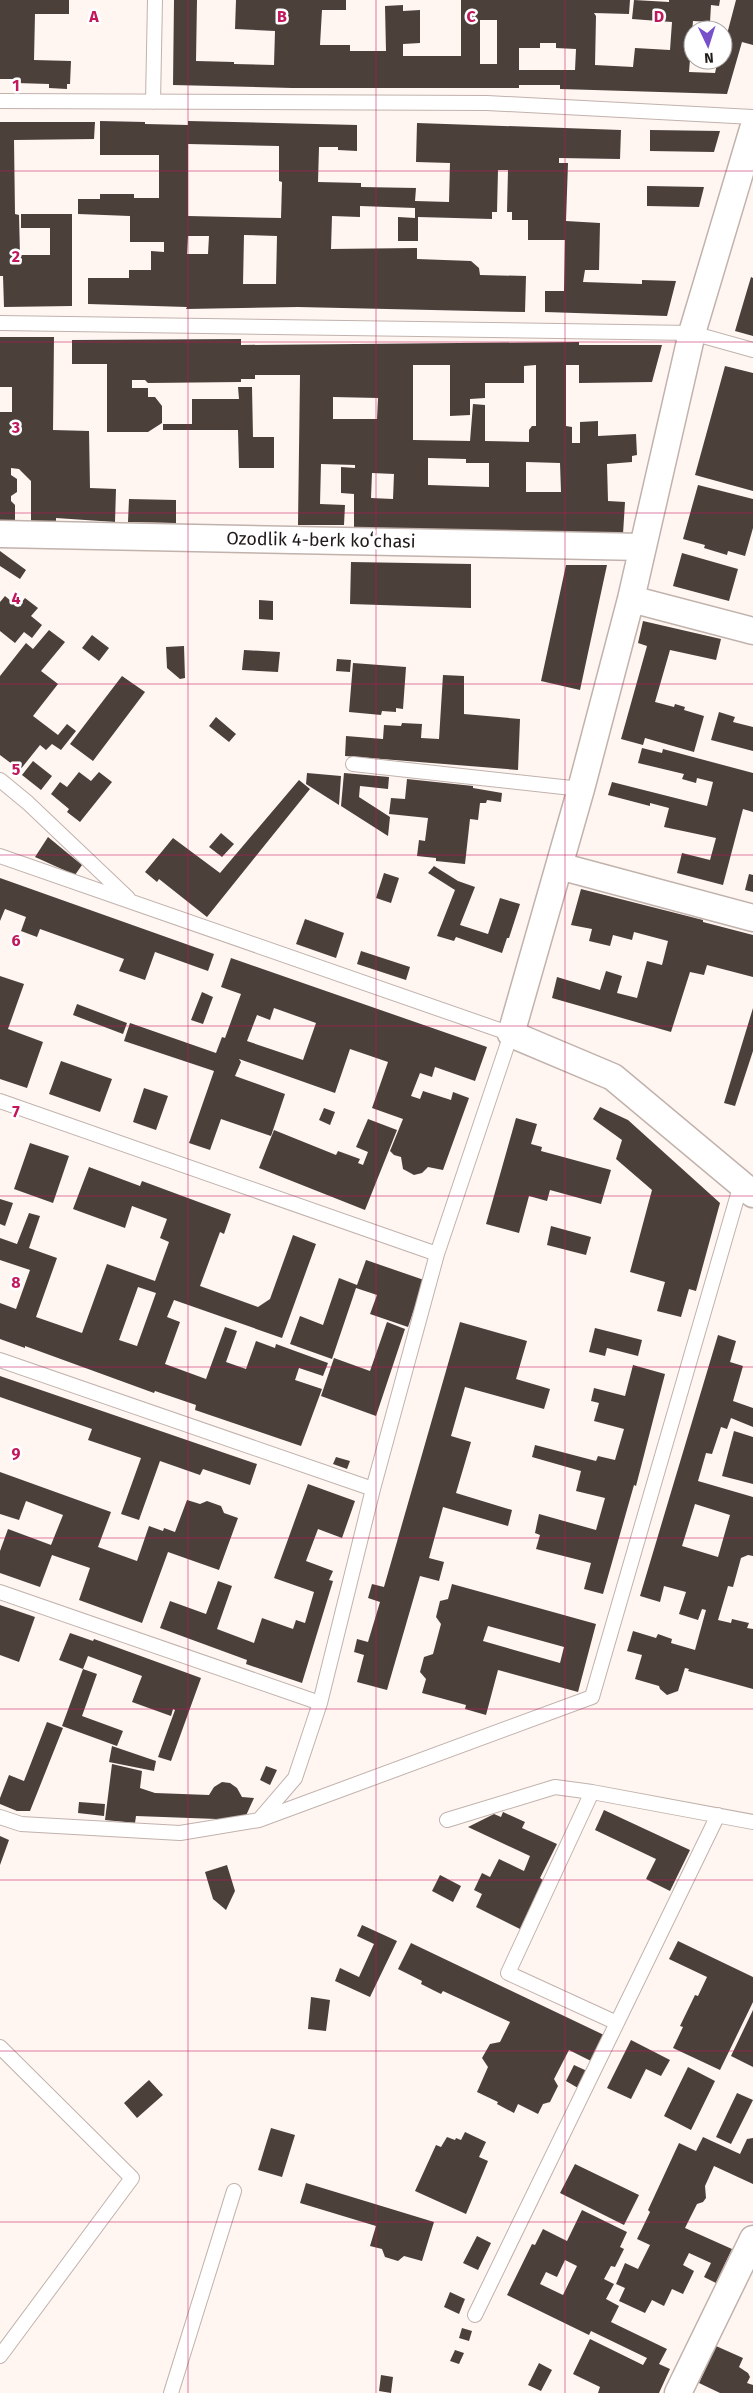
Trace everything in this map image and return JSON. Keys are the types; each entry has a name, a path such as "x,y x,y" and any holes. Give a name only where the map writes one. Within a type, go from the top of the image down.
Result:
{"street":[{"path":"747,1189 613,1077 511,1034 581,789 630,598 692,333 753,129"},
{"name":"Ozodlik 4-berk koʻchasi","path":"0,534 642,547"},
{"path":"630,598 753,631"},
{"path":"559,866 753,918"},
{"path":"678,2393 753,2238"}],"lane":[{"path":"153,102 155,0"},
{"path":"0,101 487,103 753,117"},
{"path":"0,323 692,333 753,350"},
{"path":"353,764 581,789"},
{"path":"0,780 28,803 132,902"},
{"path":"0,856 511,1034 437,1254 373,1489 320,1703 294,1778 259,1820"},
{"path":"0,1101 437,1254"},
{"path":"0,1817 21,1824 180,1834 259,1820 592,1696 747,1189"},
{"path":"0,1360 373,1489"},
{"path":"0,1592 320,1703"},
{"path":"446,1820 555,1787 592,1792 753,1822"},
{"path":"592,1792 508,1973 617,2023"},
{"path":"475,2315 718,1815"},
{"path":"0,2047 132,2178 0,2356"},
{"path":"171,2393 234,2191"}],"building":[{"path":"0,0 69,0 69,14 35,14 34,60 71,61 70,84 67,84 67,89 49,88 49,84 16,83 16,79 0,79"},
{"path":"174,0 197,0 196,61 274,65 275,31 235,29 236,0 346,0 346,10 322,10 320,45 350,45 350,51 386,51 385,6 403,5 403,11 420,10 420,43 403,44 403,56 461,56 461,0 630,0 629,14 594,13 596,16 595,65 633,67 635,48 670,50 672,22 632,19 634,0 669,2 669,0 720,0 719,6 711,5 710,20 683,20 683,70 715,73 716,70 733,70 733,20 731,20 736,0 753,0 753,45 742,42 727,94 560,89 560,85 519,85 519,88 292,88 173,85","holes":["480,20 497,20 497,64 480,64","540,43 556,43 556,48 576,49 575,70 519,70 519,48 540,48"]},
{"path":"100,121 188,125 188,121 357,125 357,151 338,150 338,147 319,147 318,182 361,183 361,187 416,188 415,201 449,202 450,163 416,162 417,123 621,130 620,159 559,158 559,163 568,163 566,221 600,223 599,270 585,270 583,282 642,284 642,280 676,281 667,316 545,312 545,291 564,291 565,240 528,240 528,220 512,220 512,212 507,212 508,170 498,170 497,212 492,212 492,219 418,217 418,241 398,241 398,217 415,218 415,208 360,206 360,217 332,216 331,249 417,248 417,259 471,261 479,268 480,275 526,276 525,312 298,307 186,309 187,307 88,304 88,278 129,278 129,270 151,270 151,251 164,252 164,242 130,242 130,216 78,214 78,199 100,199 100,194 134,194 134,198 159,198 159,155 100,155","holes":["188,144 279,146 279,181 282,182 281,218 188,216","244,235 277,236 276,284 243,284","188,236 209,236 208,254 187,254"]},
{"path":"0,122 95,122 94,139 14,140 15,214 19,215 20,255 50,255 50,228 21,228 21,214 72,214 72,306 4,307 3,276 0,276"},
{"path":"650,130 720,131 714,152 650,151"},
{"path":"647,186 704,187 699,207 647,206"},
{"path":"751,277 753,278 753,336 735,331"},
{"path":"0,337 54,337 53,430 89,431 90,488 116,489 115,522 56,518 56,522 31,521 31,481 19,469 11,468 11,475 17,479 17,492 11,496 11,501 15,505 15,521 0,520 0,412 12,412 12,387 0,387"},
{"path":"241,339 241,345 579,342 579,345 662,345 652,382 579,383 579,365 566,365 566,426 572,427 572,443 580,443 580,422 598,421 598,436 636,434 637,455 632,456 632,462 607,464 608,501 625,502 623,534 354,530 354,494 341,493 341,467 355,468 355,465 321,464 320,504 345,505 344,525 298,525 300,375 255,375 255,379 241,379 241,382 148,383 145,380 132,380 132,388 148,388 148,397 155,397 162,406 162,423 148,432 107,432 107,364 72,364 72,340","holes":["413,365 450,365 450,416 470,415 470,399 485,398 485,383 524,383 524,366 536,365 536,426 532,426 529,430 529,442 485,441 485,405 473,404 470,441 413,440","333,397 378,398 377,419 333,419","428,458 466,459 466,463 489,463 489,487 428,485","526,462 560,463 561,492 526,492","372,473 394,474 393,499 371,498"]},
{"path":"725,366 753,373 753,491 695,475"},
{"path":"238,387 252,387 253,437 274,437 274,468 239,468 238,430 163,430 163,424 192,424 192,399 239,399"},
{"path":"698,485 753,499 753,528 745,556 728,551 727,555 704,548 705,545 683,539"},
{"path":"129,499 176,500 176,523 128,522"},
{"path":"0,551 26,570 20,579 0,566"},
{"path":"682,553 738,569 729,601 673,586"},
{"path":"351,562 471,564 471,608 350,604"},
{"path":"566,565 607,565 580,690 541,681"},
{"path":"5,596 18,607 25,598 38,608 31,616 42,625 32,638 24,632 15,643 0,631 0,602"},
{"path":"259,600 273,601 273,620 259,619"},
{"path":"643,621 721,639 716,660 670,650 655,702 674,707 675,704 685,707 684,710 704,716 694,752 645,738 643,745 621,739 647,646 638,643"},
{"path":"49,630 65,642 41,671 58,684 33,716 58,735 67,724 76,731 61,750 52,744 46,750 40,745 20,770 0,755 0,676 26,643 33,649"},
{"path":"92,635 109,648 99,661 82,648"},
{"path":"184,646 185,678 180,679 167,668 166,647"},
{"path":"244,650 280,652 278,672 242,670"},
{"path":"337,659 351,660 350,672 336,671"},
{"path":"353,663 406,667 403,709 396,708 396,712 382,711 381,715 349,712"},
{"path":"443,675 464,676 464,714 520,719 518,770 345,756 346,736 383,739 384,725 401,726 402,723 422,724 421,738 439,739"},
{"path":"122,676 145,692 93,761 70,744"},
{"path":"719,712 735,717 733,722 753,727 753,751 711,740"},
{"path":"216,717 236,734 229,742 209,726"},
{"path":"642,748 662,753 663,749 753,773 753,812 743,809 723,885 677,873 682,853 710,860 716,838 664,827 669,808 650,803 650,806 608,795 612,782 707,806 713,782 697,778 696,783 682,779 684,774 638,763"},
{"path":"33,761 52,776 41,790 22,775"},
{"path":"79,772 91,781 99,772 112,782 80,822 67,812 69,809 51,794 60,782 67,787"},
{"path":"307,773 341,776 339,805 306,784"},
{"path":"344,773 389,777 388,789 360,786 359,797 390,817 388,836 341,806"},
{"path":"407,779 473,786 473,788 502,793 501,802 487,800 486,803 480,803 478,820 470,819 465,864 436,861 436,858 417,856 419,840 425,841 428,818 389,814 391,798 405,799"},
{"path":"299,780 310,789 207,917 159,879 157,882 145,872 173,838 220,873"},
{"path":"221,833 234,844 222,857 209,847"},
{"path":"48,837 82,865 75,875 35,857"},
{"path":"434,866 458,881 475,887 460,925 488,934 500,898 520,904 502,953 456,937 454,941 437,936 455,890 428,873"},
{"path":"384,873 399,878 391,903 376,898"},
{"path":"749,874 753,875 753,892 745,890"},
{"path":"0,878 214,954 208,971 155,952 145,980 119,971 124,959 40,929 37,937 21,931 26,917 5,909 0,921"},
{"path":"581,889 703,920 703,922 753,935 753,977 707,965 704,975 690,972 671,1032 552,998 557,977 600,990 606,971 622,976 617,993 637,998 647,961 662,965 668,941 634,932 632,940 613,935 610,946 589,941 592,929 571,925"},
{"path":"305,919 344,933 336,958 296,944"},
{"path":"361,951 410,967 406,980 357,964"},
{"path":"231,958 487,1047 475,1081 435,1067 432,1077 420,1073 411,1096 420,1099 423,1091 451,1100 453,1092 469,1098 443,1170 428,1167 422,1173 414,1175 403,1169 401,1157 394,1155 390,1151 403,1119 372,1108 388,1062 350,1049 335,1093 239,1059 241,1062 235,1076 285,1094 271,1136 221,1119 210,1150 189,1143 214,1071 124,1041 130,1023 216,1053 222,1037 225,1038 241,994 221,987","holes":["274,1008 316,1023 303,1060 247,1041 257,1015 270,1020"]},
{"path":"0,976 24,984 8,1029 43,1042 27,1088 0,1079"},
{"path":"202,992 213,997 203,1024 191,1020"},
{"path":"77,1004 127,1023 123,1034 73,1015"},
{"path":"753,1008 753,1051 735,1106 724,1103"},
{"path":"61,1061 112,1079 100,1112 49,1094"},
{"path":"144,1088 168,1096 156,1130 133,1122"},
{"path":"600,1107 628,1120 720,1203 696,1291 689,1289 681,1317 657,1311 665,1282 630,1272 652,1190 616,1159 622,1140 593,1119"},
{"path":"324,1108 335,1112 330,1125 319,1120"},
{"path":"516,1118 537,1124 531,1144 542,1147 541,1151 611,1170 601,1204 550,1190 547,1201 529,1196 519,1233 486,1224"},
{"path":"368,1119 397,1130 365,1210 259,1168 274,1130 336,1155 338,1151 360,1159 358,1163 363,1165 368,1152 356,1147"},
{"path":"30,1143 69,1156 53,1203 14,1189"},
{"path":"89,1167 140,1186 142,1181 231,1214 224,1234 220,1232 200,1286 258,1307 270,1299 293,1235 316,1244 282,1338 174,1300 167,1317 180,1322 165,1364 206,1379 225,1327 237,1331 226,1362 246,1369 256,1341 275,1348 276,1344 328,1363 323,1376 299,1368 295,1380 322,1389 301,1446 195,1410 196,1405 155,1391 154,1393 25,1346 25,1348 0,1339 0,1303 16,1309 30,1270 0,1260 0,1238 17,1244 29,1213 40,1216 29,1248 57,1258 36,1317 82,1333 107,1264 155,1281 169,1242 160,1238 167,1219 132,1206 125,1228 73,1209","holes":["138,1287 156,1293 137,1346 119,1340"]},
{"path":"0,1199 13,1203 5,1226 0,1224"},
{"path":"551,1226 591,1237 586,1255 547,1245"},
{"path":"366,1260 424,1280 408,1327 370,1314 377,1295 356,1288 332,1359 290,1344 300,1316 323,1325 339,1278 357,1285"},
{"path":"387,1322 405,1329 376,1416 321,1396 334,1358 370,1371"},
{"path":"460,1322 527,1341 516,1379 550,1389 544,1409 465,1387 451,1436 471,1442 456,1493 512,1510 508,1526 443,1507 429,1558 444,1562 439,1581 420,1576 387,1690 357,1682 364,1655 354,1652 357,1639 368,1642 380,1602 368,1598 372,1584 384,1587"},
{"path":"595,1328 642,1340 638,1356 607,1348 605,1356 589,1352"},
{"path":"718,1335 736,1341 730,1362 743,1366 733,1401 753,1408 753,1427 731,1418 727,1429 721,1427 712,1454 706,1453 698,1481 753,1497 753,1556 748,1555 741,1558 733,1587 728,1586 718,1620 731,1623 732,1619 749,1623 747,1628 753,1629 753,1689 688,1671 689,1669 685,1668 678,1691 667,1695 659,1686 635,1679 642,1655 627,1651 633,1631 656,1638 658,1634 672,1639 671,1643 695,1650 706,1610 702,1609 698,1620 679,1614 686,1592 664,1586 660,1602 640,1596","holes":["695,1504 730,1515 718,1557 682,1546"]},
{"path":"633,1365 665,1374 636,1486 634,1485 603,1594 584,1589 591,1563 536,1549 540,1535 535,1533 539,1514 596,1530 605,1498 576,1491 581,1471 532,1457 535,1445 596,1461 598,1456 615,1460 624,1429 594,1421 599,1403 591,1401 594,1388 625,1396"},
{"path":"0,1376 257,1464 250,1485 203,1469 200,1475 160,1461 139,1520 121,1514 141,1458 88,1440 92,1429 0,1397"},
{"path":"734,1431 753,1437 753,1484 722,1476"},
{"path":"336,1457 350,1461 347,1469 333,1464"},
{"path":"0,1472 111,1512 98,1547 137,1561 149,1526 163,1531 164,1528 175,1532 187,1500 200,1504 207,1501 221,1506 224,1513 238,1518 219,1570 168,1552 142,1623 79,1600 90,1568 52,1555 40,1587 0,1573 0,1551 8,1529 51,1545 63,1515 26,1501 19,1520 0,1514"},
{"path":"308,1484 355,1501 342,1538 318,1529 306,1561 333,1571 329,1580 333,1581 302,1683 246,1664 247,1660 160,1628 170,1601 206,1614 218,1581 232,1586 217,1629 254,1643 262,1618 293,1629 296,1620 305,1623 314,1592 274,1578"},
{"path":"452,1584 596,1624 578,1692 498,1670 486,1715 465,1709 466,1705 422,1693 426,1679 420,1672 424,1657 433,1654 441,1624 436,1617 440,1601 448,1599","holes":["488,1626 564,1647 560,1663 483,1641"]},
{"path":"0,1605 35,1617 19,1662 0,1655"},
{"path":"70,1633 93,1641 94,1639 201,1678 171,1761 158,1757 175,1710 173,1709 171,1716 132,1702 142,1676 88,1656 83,1669 59,1660"},
{"path":"83,1669 97,1674 82,1716 123,1731 117,1746 62,1726"},
{"path":"47,1722 63,1728 30,1811 17,1811 0,1804 0,1798 9,1775 24,1781"},
{"path":"112,1746 156,1761 154,1771 109,1762"},
{"path":"112,1764 142,1771 140,1788 155,1793 209,1795 214,1787 222,1782 230,1783 237,1788 242,1797 254,1798 244,1820 136,1816 135,1823 105,1820"},
{"path":"266,1766 277,1770 270,1785 260,1780"},
{"path":"79,1802 105,1804 104,1816 78,1813"},
{"path":"604,1810 690,1850 670,1891 646,1879 656,1859 595,1830"},
{"path":"503,1812 525,1822 522,1828 557,1844 540,1878 543,1880 520,1929 476,1907 482,1894 474,1890 482,1873 490,1877 499,1859 524,1871 530,1856 468,1827 494,1814 501,1817"},
{"path":"0,1836 9,1840 0,1865"},
{"path":"227,1865 235,1891 226,1910 213,1899 205,1872"},
{"path":"440,1875 461,1886 453,1902 432,1891"},
{"path":"362,1925 397,1941 370,1997 335,1981 340,1968 359,1977 374,1944 357,1936"},
{"path":"678,1941 753,1977 753,2002 720,2070 673,2048 683,2027 680,2026 695,1995 698,1996 707,1977 669,1959"},
{"path":"411,1943 604,2035 591,2061 569,2050 554,2079 558,2086 550,2102 543,2104 538,2114 518,2104 514,2113 497,2104 498,2102 477,2092 488,2067 482,2058 490,2044 500,2042 510,2022 443,1991 441,1994 421,1984 422,1981 398,1969"},
{"path":"311,1997 330,2000 326,2031 308,2029"},
{"path":"753,2010 753,2067 731,2056"},
{"path":"631,2040 670,2060 661,2076 646,2069 631,2099 607,2088"},
{"path":"574,2065 587,2071 578,2088 566,2081"},
{"path":"688,2067 715,2081 691,2130 664,2116"},
{"path":"149,2080 163,2095 137,2118 124,2103"},
{"path":"737,2093 753,2100 731,2144 716,2137"},
{"path":"271,2128 295,2135 282,2177 258,2170"},
{"path":"465,2132 486,2142 479,2157 488,2161 466,2214 415,2191 436,2145 441,2147 447,2137 461,2140"},
{"path":"703,2137 740,2154 747,2139 753,2138 753,2184 714,2166 705,2186 706,2198 703,2202 697,2204 685,2228 732,2249 716,2283 704,2277 711,2263 689,2253 683,2265 694,2271 683,2294 672,2289 664,2306 652,2300 645,2313 619,2301 625,2288 616,2284 625,2263 638,2269 650,2245 637,2239 650,2212 648,2210 679,2143 696,2151"},
{"path":"575,2164 639,2195 624,2225 560,2193"},
{"path":"306,2183 434,2222 422,2261 404,2256 398,2261 385,2257 382,2249 370,2246 376,2226 300,2203"},
{"path":"582,2210 627,2232 620,2247 624,2249 615,2267 611,2266 604,2279 614,2284 606,2299 619,2306 611,2322 667,2349 659,2364 670,2369 659,2393 598,2393 600,2387 573,2374 590,2339 643,2365 647,2358 591,2331 589,2335 507,2295 532,2244 535,2245 543,2229 567,2241","holes":["565,2260 577,2266 563,2295 540,2284 546,2272 557,2277"]},
{"path":"477,2236 491,2243 478,2270 463,2263"},
{"path":"450,2292 465,2299 459,2314 444,2307"},
{"path":"462,2328 472,2331 469,2341 459,2338"},
{"path":"716,2346 743,2358 739,2367 748,2373 750,2377 747,2383 753,2385 753,2393 720,2393 699,2383"},
{"path":"455,2350 464,2353 459,2364 450,2361"},
{"path":"539,2363 552,2370 541,2391 528,2385"},
{"path":"381,2375 393,2377 391,2393 379,2391"}]}
